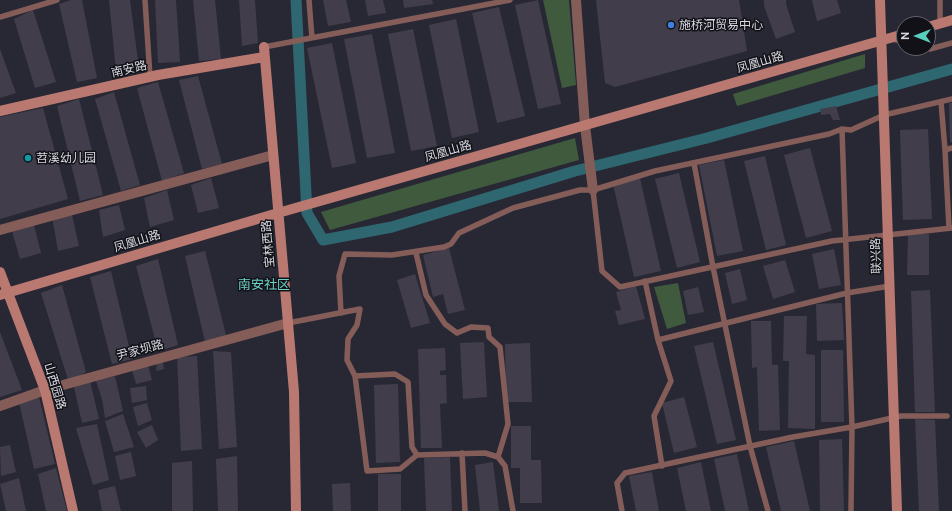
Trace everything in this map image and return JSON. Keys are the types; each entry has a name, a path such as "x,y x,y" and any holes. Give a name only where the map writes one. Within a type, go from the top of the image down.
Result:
{"street":[{"path":"576,0 585,126 592,185"},
{"name":"联兴路","path":"880,0 886,40 883,65 884,113 897,511"},
{"path":"936,25 952,20"},
{"name":"凤凰山路","path":"4,294 278,213 896,37"},
{"name":"南安路","path":"0,111 264,52"},
{"name":"宝林西路","path":"264,52 294,392 296,511"},
{"path":"0,230 273,155"},
{"name":"山西园路","path":"0,272 4,294 45,390 73,511"},
{"name":"尹家坝路","path":"0,406 45,390 288,323"}],"lane":[{"path":"0,17 56,0"},
{"path":"145,0 150,77"},
{"path":"308,0 310,38"},
{"path":"264,52 290,42 493,2 510,0"},
{"path":"940,0 940,24"},
{"path":"886,40 896,41"},
{"path":"936,47 952,43"},
{"path":"341,313 339,276 345,254 392,255 416,253 451,244 459,233 513,208 580,190 592,185 829,134 842,129 851,130 884,113 952,99"},
{"path":"592,185 602,271 620,287 845,239 888,233 950,228 941,102"},
{"path":"842,129 852,427 851,511"},
{"path":"945,150 952,148"},
{"path":"694,163 713,267 726,323 750,446 768,511"},
{"path":"416,253 426,295 446,324 458,333 471,327 488,328 489,337 500,347 508,424 498,457"},
{"path":"645,281 658,340 671,381 654,416 662,466"},
{"path":"658,340 847,293 890,286"},
{"path":"288,323 360,309 357,325 348,339 347,360 355,376 367,471 400,469 417,454 485,453 498,457 505,466 513,511"},
{"path":"355,376 395,374 408,382 412,447 417,454"},
{"path":"622,511 617,482 625,473 901,416 947,416"},
{"path":"462,454 465,511"}],"green space":[{"path":"543,0 569,0 576,85 562,88"},
{"path":"865,54 865,68 737,106 733,94"},
{"path":"575,138 579,160 330,230 321,212"},
{"path":"678,283 686,323 667,329 654,287"}],"building":[{"path":"71,0 82,0 97,78 77,82 59,4"},
{"path":"109,0 130,0 139,68 116,71"},
{"path":"155,0 176,0 180,62 158,63"},
{"path":"193,0 215,0 221,59 199,61"},
{"path":"239,0 255,0 258,43 242,46"},
{"path":"323,0 346,0 351,22 328,26"},
{"path":"365,0 383,0 386,13 368,16"},
{"path":"403,0 432,0 433,4 404,8"},
{"path":"538,0 561,104 538,109 515,5"},
{"name":"施桥河贸易中心","path":"596,0 739,0 747,51 615,87 605,83"},
{"path":"764,0 786,0 795,32 776,39 764,6"},
{"path":"812,0 837,0 841,13 817,21"},
{"path":"499,7 525,116 497,123 472,13"},
{"path":"33,10 56,82 35,88 14,19"},
{"path":"456,19 479,132 452,138 429,25"},
{"path":"413,29 437,146 411,151 388,34"},
{"path":"372,34 395,153 367,158 344,39"},
{"path":"332,43 356,163 332,168 307,48"},
{"path":"0,49 16,93 0,98"},
{"path":"198,76 222,164 202,169 179,80"},
{"path":"158,82 184,173 162,181 137,88"},
{"path":"114,92 140,185 121,191 95,99"},
{"path":"79,99 103,195 80,201 57,106"},
{"path":"949,103 952,103 952,142 950,142"},
{"path":"836,106 840,120 833,120 830,114 821,115 820,109"},
{"name":"苕溪幼儿园","path":"43,108 68,199 0,219 0,117"},
{"path":"928,129 932,219 903,220 900,130"},
{"path":"810,148 832,231 806,238 784,155"},
{"path":"765,156 786,245 766,250 744,161"},
{"path":"724,160 743,251 717,256 699,165"},
{"path":"679,173 700,262 677,268 655,179"},
{"path":"211,178 219,208 198,213 191,185"},
{"path":"640,178 661,271 634,277 613,184"},
{"path":"167,190 174,220 150,227 144,198"},
{"path":"119,205 125,230 103,237 99,210"},
{"path":"72,215 79,246 58,251 52,216"},
{"path":"33,221 41,253 20,259 12,231"},
{"path":"908,234 929,234 929,275 907,275"},
{"path":"449,248 465,310 448,314 443,294 433,297 423,255"},
{"path":"834,249 841,285 819,289 812,254"},
{"path":"205,251 227,339 205,342 185,256"},
{"path":"158,259 178,345 158,351 136,266"},
{"path":"785,260 795,292 773,299 763,266"},
{"path":"740,269 747,300 732,304 725,273"},
{"path":"111,271 132,359 112,364 90,277"},
{"path":"415,274 430,323 411,328 397,280"},
{"path":"62,285 86,372 69,383 41,293"},
{"path":"636,286 645,319 619,325 615,311 621,310 616,292"},
{"path":"698,287 704,312 688,315 683,291"},
{"path":"930,290 935,412 915,412 911,291"},
{"path":"842,303 844,340 817,341 816,304"},
{"path":"784,316 807,316 806,354 815,355 815,429 788,428 789,361 783,361"},
{"path":"751,321 771,321 772,365 778,365 780,430 759,431 757,367 752,368"},
{"path":"0,332 22,390 0,397"},
{"path":"484,342 487,397 463,399 460,343"},
{"path":"713,342 736,440 717,444 694,346"},
{"path":"530,343 532,402 506,402 505,344"},
{"path":"445,348 446,370 440,371 440,375 446,375 447,403 440,404 442,448 421,448 418,349"},
{"path":"821,350 843,350 844,422 821,422"},
{"path":"213,351 231,352 237,447 219,449"},
{"path":"197,356 202,449 181,451 177,357"},
{"path":"157,362 163,362 164,369 156,371"},
{"path":"148,365 152,380 136,384 132,370"},
{"path":"115,376 123,411 105,418 102,399 96,381"},
{"path":"90,381 99,419 82,423 74,387"},
{"path":"398,384 400,462 376,463 374,385"},
{"path":"146,386 147,400 132,403 130,388"},
{"path":"39,397 55,464 34,469 19,402"},
{"path":"684,397 697,447 674,453 662,403"},
{"path":"147,403 152,420 138,426 133,407"},
{"path":"123,414 134,447 114,452 105,421"},
{"path":"915,419 935,420 939,511 919,511"},
{"path":"97,424 109,480 93,485 76,428"},
{"path":"152,425 158,440 146,448 137,432"},
{"path":"511,426 531,426 531,460 541,460 542,503 520,503 520,468 511,468"},
{"path":"842,439 844,511 820,511 819,440"},
{"path":"794,441 810,511 781,511 766,447"},
{"path":"10,445 16,472 1,476 0,447"},
{"path":"131,452 136,476 120,480 115,456"},
{"path":"737,454 749,511 725,511 714,459"},
{"path":"237,456 238,511 218,511 216,459"},
{"path":"450,457 452,511 426,511 424,458"},
{"path":"192,461 193,511 172,511 172,463"},
{"path":"493,462 499,511 480,511 475,465"},
{"path":"701,462 711,511 686,511 677,468"},
{"path":"56,468 67,511 46,511 38,474"},
{"path":"652,472 659,511 636,511 629,476"},
{"path":"378,474 401,474 401,511 378,511"},
{"path":"19,478 26,511 6,511 0,484"},
{"path":"350,483 351,511 333,511 332,484"},
{"path":"115,486 121,511 102,511 98,490"}],"waterway":[{"path":"296,0 307,213 323,240 392,227 575,171 707,138 952,69"}],"place":[{"name":"施桥河贸易中心","path":"671,25"},
{"name":"苕溪幼儿园","path":"28,158"}],"district":[{"name":"南安社区","path":"264,285"}]}
